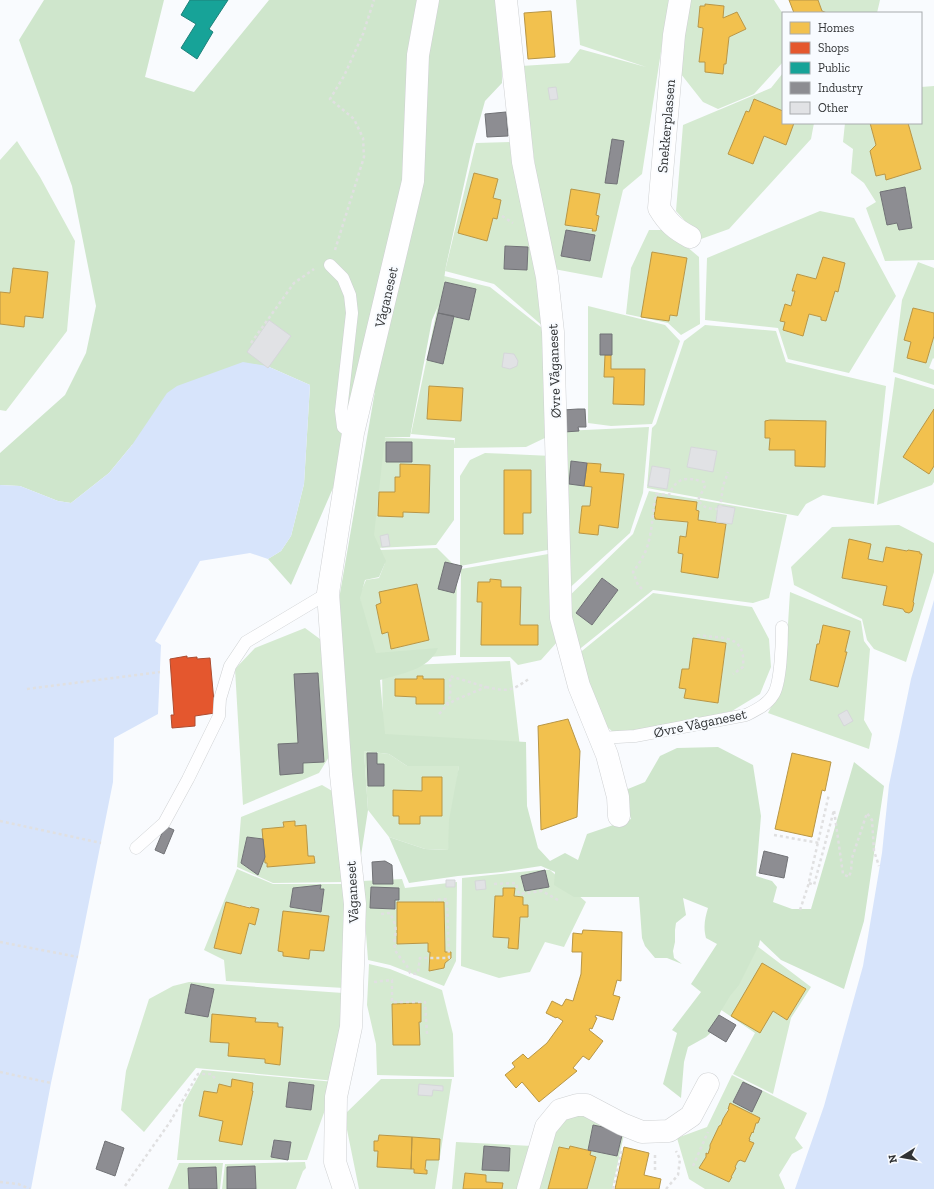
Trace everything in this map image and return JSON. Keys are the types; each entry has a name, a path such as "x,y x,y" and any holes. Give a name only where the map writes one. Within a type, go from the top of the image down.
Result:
{"street":[{"name":"Våganeset","path":"344,1189 335,1162 336,1097 350,1027 355,904 341,775 328,593 353,433 413,181 418,55 428,0"},
{"name":"Øvre Våganeset","path":"506,0 523,162 547,277 553,332 560,618 579,686 607,755 618,797 619,816"},
{"name":"Snekkerplassen","path":"680,0 674,35 659,208 666,221 675,229 690,237"},
{"path":"528,1189 546,1127 560,1110 577,1105 586,1105 627,1127 642,1132 669,1131 691,1116 708,1084"}],"lane":[{"path":"330,265 343,278 350,296 352,313 341,411 343,427 353,433"},
{"path":"136,848 164,823 188,779 219,716 220,699 230,666 246,642 328,593"},
{"name":"Øvre Våganeset","path":"600,738 635,736 746,715 756,710 766,703 774,694 781,654 782,627"}],"path":[{"path":"251,343 294,283 313,270 330,265 364,157 364,138 354,119 330,99 344,76 363,34 374,0"},
{"path":"642,589 633,572 646,550 656,494 670,496 672,489 677,482 690,478 704,482 704,486 698,500 700,503 707,509 720,509 723,486 728,472"},
{"path":"697,635 724,638 738,644 742,649 744,659 743,667 733,674"},
{"path":"28,689 160,672"},
{"path":"447,705 451,693 450,676 496,689 514,689 530,678"},
{"path":"440,714 447,705 454,700 486,687"},
{"path":"800,910 809,883 829,794"},
{"path":"809,883 814,885 834,810 843,874 849,877 852,858 867,813 872,820 874,851 878,866"},
{"path":"0,821 101,843"},
{"path":"774,835 818,843"},
{"path":"494,884 516,883 519,894 542,891 558,900"},
{"path":"381,914 390,913 395,926 395,948 398,955 403,959 408,967 410,973 416,974 418,972 420,958 449,958 448,899 434,900"},
{"path":"0,942 78,957"},
{"path":"373,982 392,980 392,1002 425,1002 427,1034"},
{"path":"0,1072 51,1082"},
{"path":"125,1186 170,1122 198,1074 212,1074 215,1079"},
{"path":"613,1189 627,1127"},
{"path":"666,1189 678,1175 680,1159"},
{"path":"0,1182 18,1184 30,1189"}],"green space":[{"path":"44,0 164,0 145,77 194,92 269,0 501,0 502,83 485,101 472,148 446,266 441,299 432,320 410,437 385,437 374,535 386,561 379,577 365,580 360,598 376,653 438,648 434,655 421,666 405,673 380,680 385,734 526,742 527,806 538,848 550,861 565,853 578,860 587,834 631,819 623,791 645,782 660,756 677,748 718,747 753,765 761,816 756,876 772,881 777,887 773,902 792,909 811,909 854,762 884,786 864,921 844,989 781,960 760,940 759,945 739,985 721,1011 716,1021 714,1030 706,1037 688,1047 684,1062 681,1098 663,1084 677,1033 672,1030 701,992 691,984 717,944 706,938 705,923 708,908 683,898 686,915 676,923 673,951 674,958 682,964 667,958 655,958 645,946 642,938 639,897 574,897 554,885 555,872 541,866 409,883 389,837 425,849 448,850 449,820 459,766 407,766 389,754 364,751 368,810 360,862 343,711 339,599 375,391 291,585 268,559 281,551 291,536 304,484 310,385 267,366 132,445 109,473 71,503 58,501 20,486 0,485 0,453 65,395 86,353 96,306 72,186 19,40"},
{"path":"576,0 669,0 642,174 623,190 602,278 554,269 541,208 521,66 569,63 580,49 646,67 580,45","holes":["612,139 624,142 617,184 605,182","600,195 596,215 599,216 596,231 565,225","566,230 595,236 590,261 561,256"]},
{"path":"689,0 774,0 782,12 782,63 754,94 718,109 703,102 677,69","holes":["705,4 724,6 723,18 737,12 746,29 729,37 726,64 724,64 723,74 705,72 705,62 699,62 703,30 703,28 698,27 700,6 705,6"]},
{"path":"818,0 880,0 877,12 822,11"},
{"path":"782,74 782,111 754,99 749,112 746,111 729,154 753,164 764,136 786,145 794,124 814,124 811,139 729,229 701,239 676,211 683,125 771,88"},
{"path":"934,86 934,260 885,261 866,208 876,202 864,183 851,173 853,149 843,142 845,124 870,124 876,145 870,151 876,176 885,174 886,179 921,169 908,124 922,124 922,87","holes":["905,188 912,227 899,230 897,223 887,224 880,192"]},
{"path":"17,141 40,177 75,241 67,331 6,411 0,410 0,324 24,327 25,316 43,318 48,273 13,268 10,293 0,292 0,160"},
{"path":"513,142 545,328 494,284 445,271 476,143","holes":["474,173 498,179 493,198 501,200 497,219 493,218 487,241 458,233","505,246 528,247 527,270 504,269"]},
{"path":"820,211 854,218 896,296 849,373 788,359 778,328 705,320 707,258","holes":["823,257 845,263 838,292 835,291 826,321 821,320 821,317 809,314 802,336 783,330 785,322 781,321 785,304 791,306 795,291 792,290 797,274 816,279"]},
{"path":"649,230 667,230 699,257 700,324 681,335 668,323 626,314 631,268","holes":["653,252 687,258 677,316 670,315 669,321 642,316"]},
{"path":"918,262 934,268 934,313 913,308 905,339 931,347 934,336 934,359 933,358 929,368 934,370 934,385 893,372 902,300"},
{"path":"444,276 490,287 546,331 549,436 526,447 454,448 454,520 436,545 377,548 373,535 377,437 454,440 454,445 455,438 411,434","holes":["445,282 476,289 469,320 454,317 443,364 438,313","429,386 463,388 461,421 427,419","386,442 412,442 412,462 386,462","400,464 430,465 429,513 403,512 403,517 379,516 379,492 395,492 395,477 400,477"]},
{"path":"588,306 665,325 680,341 652,424 611,426 588,423","holes":["600,334 612,335 611,369 645,370 644,405 613,404 614,377 605,377 605,355 600,355"]},
{"path":"705,325 776,331 786,362 886,386 874,504 823,495 806,504 798,516 647,488 652,428 656,424 684,341","holes":["765,421 825,421 825,466 795,466 795,450 769,450 770,438 765,437","691,447 717,451 713,471 687,467","652,466 670,469 667,489 649,486"]},
{"path":"895,377 934,389 934,482 932,485 877,505"},
{"path":"649,427 643,493 630,533 564,593 563,431","holes":["572,461 601,464 600,472 624,475 618,527 599,525 598,535 579,533 582,506 590,506 592,487"]},
{"path":"485,453 552,456 553,549 460,566 460,476 470,460","holes":["504,470 523,513 523,534"]},
{"path":"649,491 787,515 769,598 753,603 653,590 576,652 562,603 633,534","holes":["658,497 697,502 696,510 699,511 698,520 726,524 718,577 681,572 683,554 680,536 686,537 688,522 655,519 654,516","718,505 735,508 732,524 716,522","603,578 618,590 592,625 576,613"]},
{"path":"899,525 934,543 934,572 906,662 874,649 867,640 862,619 794,585 791,567 832,527","holes":["849,540 870,544 868,559 883,562 886,547 920,552 920,554 922,554 914,603 912,611 909,613 905,612 903,609 883,605 887,586 842,578"]},
{"path":"437,548 457,568 456,655 376,661 359,596 366,580 379,578 385,563 380,550","holes":["417,584 429,640 391,649 388,632 382,633 376,605 381,603 379,592"]},
{"path":"554,553 558,641 541,660 518,665 510,657 460,657 461,569","holes":["490,579 501,580 501,587 521,587 520,625 538,626 538,645 481,645 482,602 477,602 478,582 490,582"]},
{"path":"790,592 861,621 864,641 870,649 864,720 872,734 869,749 768,713 779,691 786,656","holes":["823,625 850,631 845,652 847,653 838,687 811,680 812,667"]},
{"path":"653,593 752,607 769,639 771,667 760,694 732,711 648,729 613,732 598,719 577,655","holes":["693,638 726,643 718,703 684,698 686,689 679,688 682,669 689,669"]},
{"path":"305,628 324,642 332,752 319,773 243,805 235,669 255,648"},
{"path":"510,661 520,747 383,738 382,666","holes":["423,676 423,679 444,679 444,704 417,704 416,697 395,696 395,679 417,679"]},
{"path":"364,751 389,754 407,766 459,766 448,850 425,849 389,837 368,810","holes":["422,777 442,777 442,816 393,816 393,791 422,791"]},
{"path":"322,785 334,792 343,882 273,883 237,867 241,817","holes":["295,821 295,826 306,826 308,856 314,856 315,863 267,867 265,857 258,875 241,863 247,837 263,839 284,827 283,822"]},
{"path":"237,869 273,884 343,884 347,932 344,988 226,981 224,960 204,950","holes":["320,885 320,889 324,890 321,912 290,907 293,888","226,902 259,909 255,924 249,923 241,954 214,948","283,911 329,917 324,951 310,950 309,959 283,956 283,952 278,951"]},
{"path":"550,870 586,902 564,947 545,942 530,972 499,978 461,966 462,878","holes":["521,876 549,886 525,891","504,888 515,888 514,896 523,897 523,905 528,905 528,917 520,917 518,949 508,948 509,938 493,937 495,896 503,896"]},
{"path":"402,879 405,888 457,882 456,961 444,986 390,965 368,960 362,881","holes":["371,887 399,888 399,900 395,900 395,909 370,908","445,917 445,952 451,952 451,958 445,963 444,968 429,970 430,952 428,952 428,943 397,944"]},
{"path":"753,943 811,987 791,1018 773,1094 733,1074 755,1033 714,1005","holes":["806,989 787,1020 773,1011"]},
{"path":"369,964 390,969 442,990 453,1034 454,1077 377,1075 376,1044 367,1005","holes":["420,1003 421,1022 419,1022 419,1045 393,1045 392,1004"]},
{"path":"189,982 343,993 336,1081 196,1068 144,1132 121,1110 126,1071 149,999 173,986","holes":["191,984 214,989 208,1017 185,1013","212,1015 255,1018 255,1022 278,1023 278,1027 283,1027 280,1065 265,1063 265,1059 228,1056 229,1043 210,1042"]},
{"path":"202,1070 335,1082 307,1160 287,1160 177,1160 183,1104","holes":["233,1079 253,1083 253,1091 242,1145 220,1140 223,1121 199,1116 204,1091 217,1093 219,1084 231,1087","289,1082 314,1085 311,1110 286,1107","273,1140 291,1142 287,1160 271,1157"]},
{"path":"732,1075 807,1113 795,1138 803,1148 792,1154 779,1175 785,1189 705,1189 689,1179 677,1138 707,1127","holes":["743,1082 762,1091 752,1111 733,1102","730,1104 760,1118 749,1139 749,1141 754,1144 745,1162 740,1160 738,1161 729,1182 700,1168 706,1157 706,1153 708,1154 710,1145"]},
{"path":"381,1079 452,1079 435,1189 359,1189 344,1115","holes":["379,1135 440,1139 439,1160 426,1160 426,1174 414,1173 414,1169 377,1167 378,1151 374,1151 374,1141 378,1141"]},
{"path":"569,1110 625,1130 612,1189 587,1189 596,1157 590,1155 591,1151 570,1146 569,1149 559,1147 548,1189 534,1189 551,1134","holes":["593,1125 622,1131 617,1156 588,1150"]},
{"path":"456,1142 532,1146 520,1189 502,1189 503,1183 486,1182 486,1175 465,1173 463,1189 452,1189","holes":["484,1146 510,1148 509,1171 483,1169"]},
{"path":"305,1162 306,1168 303,1171 296,1189 256,1189 255,1166 227,1167 227,1189 222,1189 225,1164"},
{"path":"179,1163 223,1163 220,1189 217,1189 215,1167 188,1168 189,1189 168,1189"}],"water":[{"path":"243,362 267,366 310,385 304,484 291,536 281,551 268,559 250,553 200,561 155,641 161,645 158,714 114,738 113,782 51,1083 31,1189 0,1189 0,485 20,486 58,501 71,503 109,473 132,445 167,393 177,386"},
{"path":"934,600 934,1189 795,1189 824,1106 863,966 882,853 889,785 911,679"}],"building: Homes":[{"path":"789,0 818,0 822,11 824,12 794,12"},
{"path":"705,4 724,6 723,18 737,12 746,29 729,37 726,64 724,64 723,74 705,72 705,62 699,62 703,30 703,28 698,27 700,6 705,6"},
{"path":"551,11 555,57 528,59 524,13"},
{"path":"754,99 782,111 782,124 794,124 786,145 764,136 753,164 728,154 746,111 749,112"},
{"path":"870,124 908,124 921,169 886,180 885,174 876,176 870,151 876,145"},
{"path":"474,173 498,179 493,198 501,200 497,219 493,218 487,241 458,233"},
{"path":"571,189 600,194 596,215 599,216 596,231 592,231 593,229 565,225"},
{"path":"652,252 687,258 677,316 670,315 669,321 641,317"},
{"path":"823,257 845,263 838,292 835,291 826,321 821,320 821,317 809,314 803,336 783,330 785,322 780,321 785,304 791,306 795,291 792,291 797,274 816,279"},
{"path":"13,268 48,272 43,318 25,316 24,327 0,324 0,292 10,293"},
{"path":"913,308 934,313 934,336 926,363 907,358 911,342 904,340"},
{"path":"605,355 611,355 611,369 645,369 644,405 613,404 614,377 604,377"},
{"path":"429,386 463,388 461,421 427,419"},
{"path":"934,409 934,466 929,474 903,457"},
{"path":"765,421 826,421 825,467 795,466 795,450 769,450 770,438 765,438"},
{"path":"587,463 601,464 600,472 624,474 618,528 599,525 598,535 579,533 582,506 590,506 592,487 584,486"},
{"path":"400,464 430,465 429,513 403,512 403,517 378,516 379,492 395,492 395,477 400,477"},
{"path":"504,470 531,470 531,513 523,513 523,534 504,534"},
{"path":"657,497 697,502 696,510 699,511 698,520 726,524 718,578 681,572 683,554 678,553 680,536 686,537 688,522 655,519"},
{"path":"849,539 871,544 868,559 883,562 886,547 920,552 920,554 922,554 912,611 909,613 905,612 903,609 883,605 887,586 842,578"},
{"path":"490,579 501,580 501,587 521,587 520,625 538,625 538,645 481,645 482,602 477,602 478,582 490,582"},
{"path":"417,584 429,640 391,649 388,632 382,634 376,605 381,603 379,592"},
{"path":"823,625 850,631 845,652 847,652 838,687 810,680 817,644 819,644"},
{"path":"693,638 726,643 718,703 684,698 686,689 679,688 682,669 689,669"},
{"path":"417,676 423,676 423,679 444,679 444,704 416,704 416,697 395,696 395,679 417,679"},
{"path":"568,719 580,751 577,817 541,830 538,726"},
{"path":"792,753 831,762 825,791 822,790 812,837 775,829"},
{"path":"422,777 442,777 442,816 420,816 420,824 399,824 399,816 393,816 393,790 422,791"},
{"path":"295,821 295,826 306,825 308,856 314,856 315,863 267,867 267,863 265,863 262,829 284,827 283,822"},
{"path":"503,888 515,888 514,896 523,897 523,905 528,905 528,917 520,917 518,949 508,948 509,938 493,937 495,896 503,896"},
{"path":"226,902 259,909 255,925 249,923 241,954 214,948"},
{"path":"397,902 444,902 445,952 451,952 451,958 445,963 444,968 429,971 430,952 428,952 428,943 397,944"},
{"path":"283,911 329,916 324,951 310,950 309,959 283,956 283,952 278,951"},
{"path":"583,930 622,932 621,981 617,980 613,995 620,997 613,1020 596,1015 595,1017 597,1018 592,1029 590,1028 589,1030 603,1041 589,1060 583,1056 573,1068 577,1071 539,1102 522,1082 516,1088 505,1075 515,1067 512,1063 523,1054 528,1059 547,1043 563,1021 546,1013 552,1001 562,1006 566,999 573,1001 581,974 582,952 572,952 573,933 582,934"},
{"path":"762,963 806,989 787,1020 773,1011 760,1033 731,1016"},
{"path":"421,1003 421,1022 419,1022 420,1045 393,1045 392,1004"},
{"path":"212,1014 256,1018 255,1022 278,1023 278,1027 283,1027 280,1065 265,1063 265,1059 228,1056 229,1043 210,1042"},
{"path":"232,1079 253,1083 253,1091 242,1145 219,1141 223,1121 199,1116 204,1091 217,1093 219,1084 231,1087"},
{"path":"730,1103 760,1118 758,1123 756,1123 753,1133 752,1132 749,1139 749,1141 754,1143 745,1162 740,1160 738,1161 729,1182 699,1168 706,1157 706,1153 708,1154 710,1145 729,1109"},
{"path":"379,1135 412,1137 411,1169 377,1167 378,1151 374,1151 374,1141 378,1141"},
{"path":"412,1137 440,1139 439,1160 426,1160 425,1170 427,1170 427,1174 414,1173 414,1169 411,1169"},
{"path":"570,1146 591,1151 590,1155 596,1157 587,1189 548,1189 559,1147 569,1149"},
{"path":"624,1147 649,1153 644,1175 661,1179 659,1189 615,1189"},
{"path":"465,1173 486,1175 486,1182 503,1183 502,1189 463,1189"}],"building: Shops":[{"path":"187,656 187,658 197,657 197,659 210,658 215,713 195,716 195,726 172,728 171,715 174,715 170,659"}],"building: Public":[{"path":"190,0 228,0 209,29 213,32 197,59 181,48 196,24 181,15"}],"building: Industry":[{"path":"506,112 508,136 487,137 485,114"},
{"path":"612,139 624,141 617,184 605,183"},
{"path":"905,187 912,228 899,230 897,223 887,225 880,192"},
{"path":"566,230 595,235 590,261 561,256"},
{"path":"505,246 528,247 527,270 504,269"},
{"path":"445,282 476,289 469,320 438,313"},
{"path":"438,313 454,316 443,364 427,360"},
{"path":"600,334 612,334 612,355 600,355"},
{"path":"585,409 586,427 578,427 579,431 564,432 563,410"},
{"path":"386,442 412,442 412,462 386,462"},
{"path":"571,461 587,463 584,486 569,484"},
{"path":"445,562 462,566 454,593 438,589"},
{"path":"602,578 618,590 592,625 576,613"},
{"path":"318,673 324,762 303,763 303,773 280,775 278,744 298,743 294,674"},
{"path":"367,753 377,753 377,764 384,764 384,786 368,786"},
{"path":"165,826 174,830 164,854 155,850"},
{"path":"247,837 263,839 265,857 258,875 241,863"},
{"path":"764,851 788,857 784,878 759,873"},
{"path":"385,861 392,865 393,884 373,884 372,862"},
{"path":"545,870 549,887 525,891 521,876"},
{"path":"321,885 320,889 324,889 321,912 290,907 293,888"},
{"path":"371,887 399,888 399,900 395,900 395,909 370,908"},
{"path":"191,984 214,989 208,1017 185,1013"},
{"path":"719,1015 736,1025 726,1042 708,1031"},
{"path":"289,1082 314,1085 311,1110 286,1107"},
{"path":"743,1082 762,1091 752,1112 733,1102"},
{"path":"593,1125 623,1131 617,1156 588,1150"},
{"path":"274,1140 291,1142 288,1160 271,1157"},
{"path":"105,1141 124,1148 115,1176 96,1169"},
{"path":"484,1146 510,1148 509,1171 482,1170"},
{"path":"255,1166 256,1189 227,1189 227,1167"},
{"path":"216,1167 217,1189 189,1189 188,1168"}],"building: Other":[{"path":"556,87 558,99 550,100 548,88"},
{"path":"269,320 291,336 268,368 247,352"},
{"path":"504,353 514,354 518,361 517,366 510,369 502,367"},
{"path":"691,447 717,451 713,472 687,467"},
{"path":"652,466 670,469 667,489 648,486"},
{"path":"718,505 735,508 732,524 716,522"},
{"path":"388,534 390,546 382,547 380,536"},
{"path":"847,710 853,721 844,726 838,715"},
{"path":"446,880 455,880 455,887 446,887"},
{"path":"485,880 486,889 476,890 475,881"},
{"path":"419,1084 443,1086 443,1091 433,1090 432,1096 418,1095"}]}
